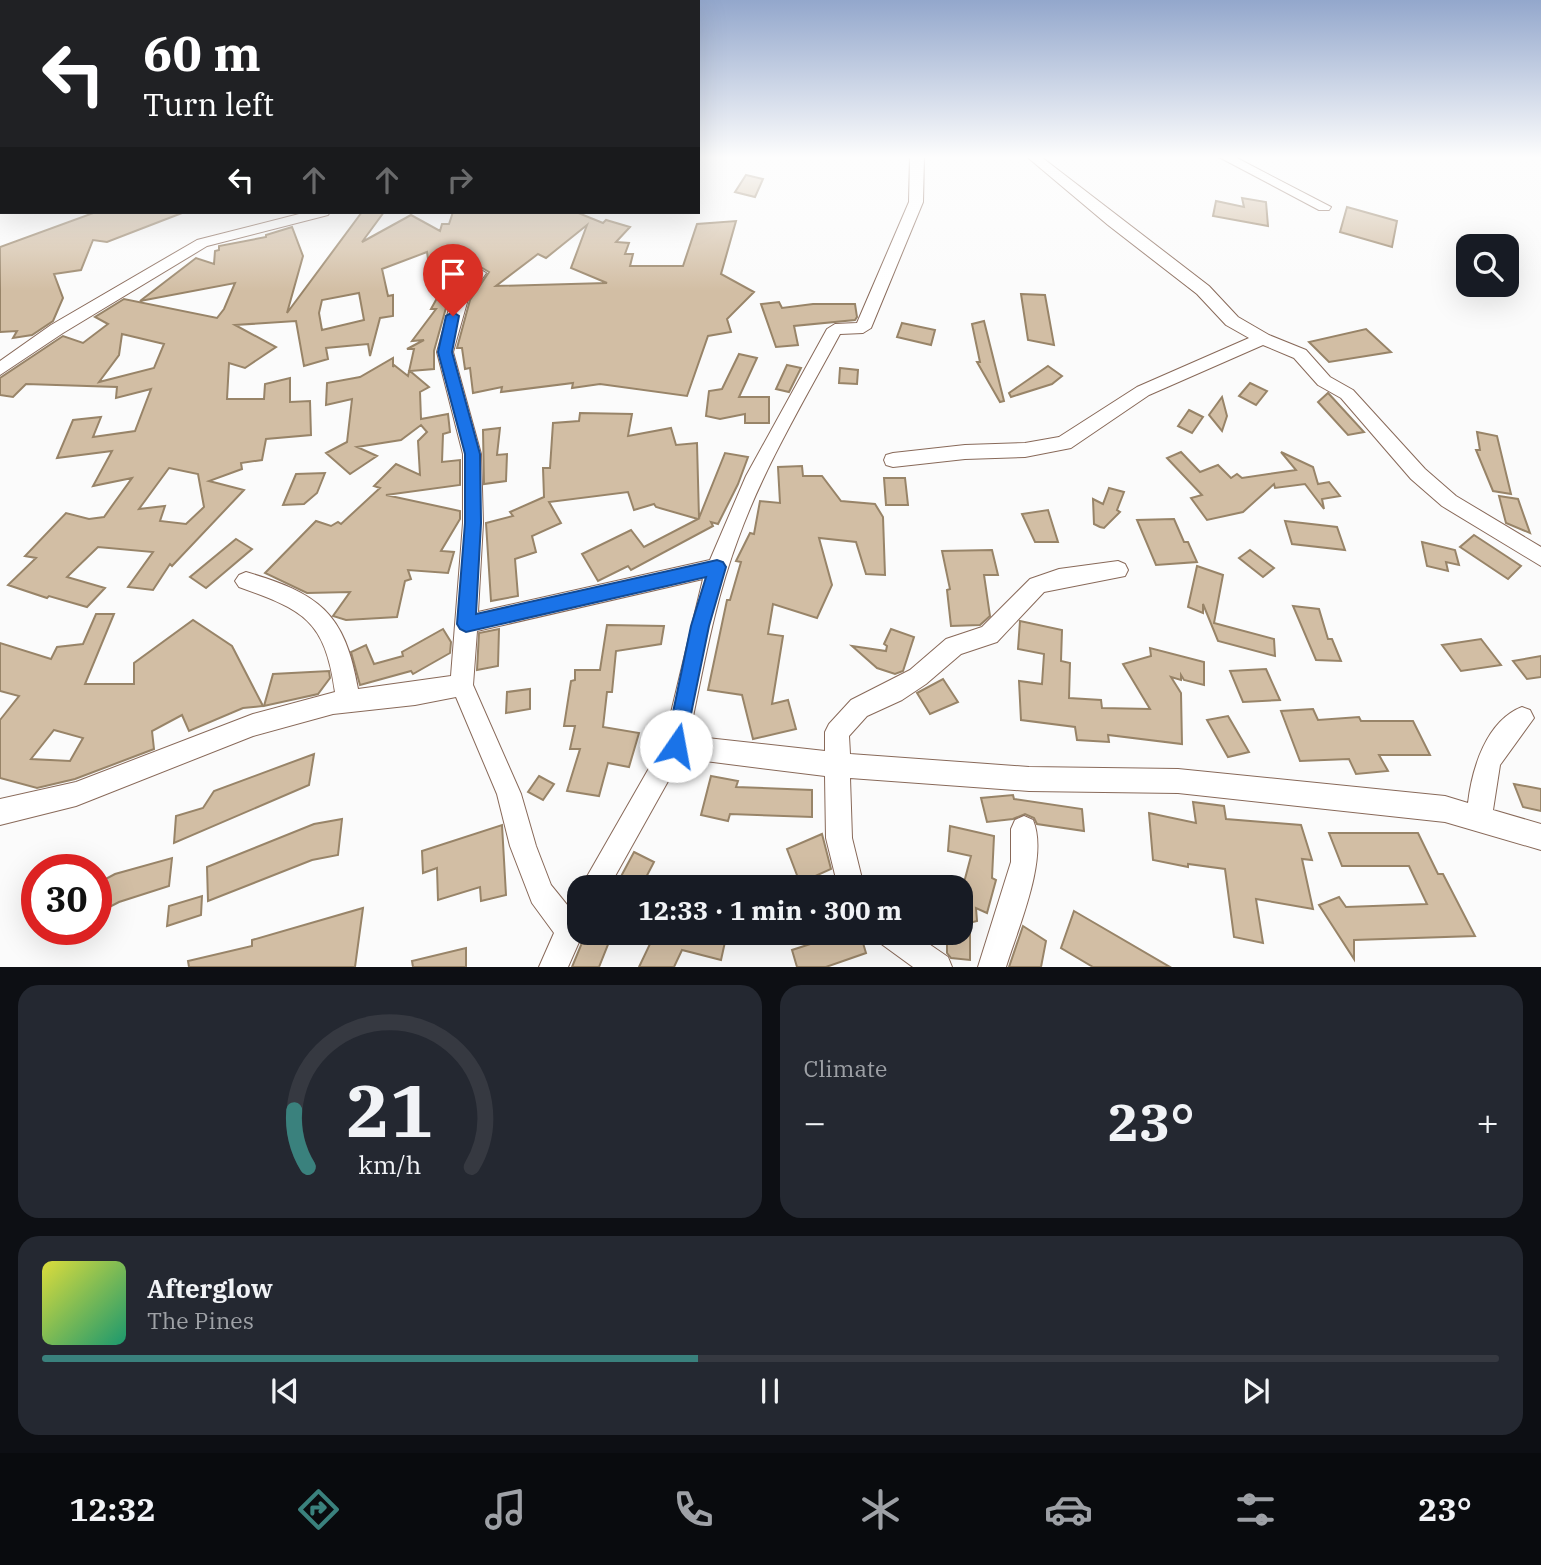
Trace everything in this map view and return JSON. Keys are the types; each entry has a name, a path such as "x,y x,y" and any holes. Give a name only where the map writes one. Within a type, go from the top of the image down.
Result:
{"street":[{"path":"600,875 676,746 700,626 717,567 743,500 835,329 863,328 916,201"},
{"path":"1087,201 1203,290 1232,321 1263,339 1300,354 1324,381 1347,394 1418,474 1449,501 1538,549"},
{"path":"1312,201 1324,207"},
{"path":"0,369 57,330 202,243 315,214"},
{"path":"478,273 460,299 453,316 445,352 472,454 473,523 462,685 509,793 523,846 541,894 567,915"},
{"path":"893,460 965,452 1025,450 1064,443 1143,391 1263,339"},
{"path":"466,624 717,567"},
{"path":"848,875 839,838 837,732 859,708 894,692 918,677 954,646 989,635 1037,586 1059,578 1118,570"},
{"path":"246,580 279,589 323,618 342,661 348,701"},
{"path":"0,812 76,794 253,725 348,701 415,694 462,685"},
{"path":"1480,819 1482,780 1495,745 1522,718"},
{"path":"676,746 838,765 1029,779 1178,781 1445,809 1541,837"},
{"path":"992,967 1024,862 1024,829"},
{"path":"553,967 567,936"},
{"path":"907,945 938,967"}],"building":[{"path":"1216,201 1244,207 1243,201 1266,202 1268,226 1213,216"},
{"path":"1347,207 1397,221 1392,247 1340,232"},
{"path":"91,214 179,214 107,242 93,240 81,270 54,274 63,298 53,321 32,335 13,338 17,331 0,332 0,247"},
{"path":"361,214 383,214 362,242 411,215 440,231 442,224 449,224 452,214 581,214 603,223 606,220 630,227 616,242 629,243 625,254 633,254 630,266 683,266 697,224 736,221 721,274 754,292 727,319 731,332 708,336 687,396 600,384 572,388 573,383 501,392 502,387 473,393 470,368 465,369 462,348 457,348 470,300 489,272 479,266 471,268 449,297 434,351 434,369 410,371 429,387 420,392 421,419 448,414 450,432 443,434 442,462 460,460 460,485 386,495 460,511 460,519 441,551 454,552 448,573 408,570 411,579 405,581 397,617 346,620 333,616 350,592 307,593 265,573 316,521 331,526 338,522 341,524 380,488 374,486 396,464 420,475 418,441 427,432 421,425 401,440 357,447 377,456 350,474 326,453 347,442 352,399 326,405 327,383 360,377 393,358 393,367 394,365 408,376 414,349 407,349 424,340 412,341 436,309 431,309 458,260 429,266 427,252 382,269 388,296 393,295 393,316 380,318 370,356 368,344 326,348 328,359 304,366 296,321 235,325 276,347 245,368 229,363 227,399 264,399 265,384 290,378 290,402 310,401 311,435 266,439 262,460 241,463 242,469 209,481 244,490 172,566 170,564 153,590 128,587 153,552 98,547 67,577 105,588 87,607 8,585 36,558 25,556 66,513 89,519 104,517 132,478 93,486 112,451 57,458 73,420 101,417 93,437 135,431 151,389 116,398 117,387 26,384 13,397 0,395 0,378 63,336 83,343 108,324 95,317 124,299 217,318 224,309 235,283 140,301 196,258 214,264 215,251 219,250 219,246 266,237 292,227 303,256 287,313","holes":["587,225 571,268 607,283 496,286 538,254 546,258","359,293 364,320 322,330 319,313 322,300","122,334 164,344 154,368 99,382 119,355","169,468 198,474 204,507 186,524 160,521 165,506 139,509"]},
{"path":"1021,294 1045,295 1054,345 1028,340"},
{"path":"779,302 782,308 813,304 855,304 857,317 855,320 794,326 798,345 776,347 761,304"},
{"path":"984,321 1004,401 1000,402 977,362 980,362 972,324"},
{"path":"902,323 935,330 931,345 897,337"},
{"path":"1366,329 1391,352 1329,362 1309,342"},
{"path":"739,354 757,358 739,397 769,397 769,423 745,423 745,414 720,419 706,416 709,391 722,389"},
{"path":"787,365 801,368 789,392 776,389"},
{"path":"1048,366 1062,376 1052,384 1011,397 1009,393"},
{"path":"840,368 858,370 857,384 839,383"},
{"path":"1250,383 1267,391 1256,405 1239,396"},
{"path":"1328,393 1364,432 1348,435 1318,402"},
{"path":"1222,397 1227,416 1222,431 1209,415"},
{"path":"1189,410 1203,417 1192,433 1178,426"},
{"path":"580,413 632,414 628,436 671,428 676,445 697,443 699,518 725,453 748,457 718,524 711,522 713,526 631,570 628,566 598,581 582,554 631,530 644,547 698,519 656,507 654,504 634,510 628,492 549,502 561,523 532,536 536,552 515,559 518,596 491,601 486,523 513,516 510,512 544,497 543,468 550,468 553,423 579,421"},
{"path":"500,428 497,455 507,454 506,481 484,484 483,430"},
{"path":"1477,432 1497,436 1511,494 1493,491 1476,450 1480,450"},
{"path":"1181,452 1200,472 1218,465 1231,478 1237,474 1242,478 1296,470 1281,452 1313,467 1318,484 1329,482 1340,496 1322,499 1324,509 1305,484 1275,488 1274,484 1243,512 1207,520 1191,498 1202,495 1167,458"},
{"path":"802,466 803,476 822,476 841,501 875,504 883,517 885,575 866,574 856,542 819,538 832,585 817,618 773,604 768,634 783,636 772,704 788,700 796,729 753,739 742,695 708,690 727,600 730,600 741,562 736,561 750,533 754,534 760,501 780,503 778,467"},
{"path":"325,473 317,493 304,504 283,505 296,474"},
{"path":"884,478 905,478 908,505 886,505"},
{"path":"1109,488 1124,492 1117,510 1120,512 1104,528 1094,524 1093,499 1103,504"},
{"path":"1499,496 1518,499 1530,533 1506,523"},
{"path":"1048,510 1058,542 1035,542 1022,514"},
{"path":"1174,519 1197,562 1156,565 1137,520"},
{"path":"1285,521 1337,527 1345,550 1292,544"},
{"path":"1474,535 1521,566 1508,579 1460,547"},
{"path":"236,539 252,549 206,588 190,577"},
{"path":"1422,542 1455,550 1459,565 1446,562 1448,571 1427,566"},
{"path":"992,550 998,575 984,575 990,616 980,625 951,626 947,590 950,589 942,551"},
{"path":"1250,550 1274,568 1263,577 1239,558"},
{"path":"1197,566 1223,575 1214,623 1274,639 1275,656 1218,641 1203,604 1203,613 1188,607"},
{"path":"1293,606 1319,609 1328,639 1332,639 1341,661 1316,660"},
{"path":"96,614 114,614 85,684 134,684 134,663 193,620 232,646 263,706 243,708 189,731 182,715 152,731 154,749 75,779 37,788 0,778 0,720 19,696 0,691 0,643 51,659 57,647 83,644","holes":["54,730 83,738 70,761 31,759"]},
{"path":"1020,621 1062,630 1061,661 1070,663 1069,698 1101,700 1102,708 1150,709 1123,664 1151,656 1150,648 1204,662 1204,685 1184,680 1181,675 1181,680 1171,677 1181,693 1182,744 1108,735 1109,742 1077,740 1075,727 1021,720 1019,681 1042,684 1044,654 1018,649"},
{"path":"607,625 664,626 661,644 616,651 612,692 607,692 603,727 639,733 629,767 608,763 599,796 567,791 580,749 570,749 575,726 564,726 575,670 600,670"},
{"path":"443,629 451,642 450,653 413,674 411,671 360,685 351,652 366,645 374,664 403,656 402,652"},
{"path":"499,629 498,666 477,670 479,633"},
{"path":"891,629 914,637 903,671 895,674 877,668 852,646 886,651 887,646 884,644"},
{"path":"1481,639 1501,665 1461,671 1442,645"},
{"path":"1541,656 1541,677 1527,679 1513,661"},
{"path":"1266,669 1280,700 1243,702 1230,671"},
{"path":"329,671 330,678 318,694 264,706 273,674"},
{"path":"943,679 958,702 930,714 917,693"},
{"path":"530,689 530,709 506,713 507,692"},
{"path":"1313,709 1318,720 1359,717 1361,721 1413,721 1430,755 1379,755 1388,771 1356,774 1349,759 1300,761 1281,711"},
{"path":"1228,716 1249,752 1228,757 1207,720"},
{"path":"314,754 309,785 174,843 176,816 203,808 214,791"},
{"path":"539,776 554,784 543,800 528,792"},
{"path":"711,776 738,781 736,787 812,790 812,817 730,814 728,821 701,815"},
{"path":"1514,784 1541,789 1541,811 1523,807"},
{"path":"1013,795 1014,799 1082,809 1084,831 1037,824 1034,818 1025,814 1013,819 987,822 981,798"},
{"path":"1193,802 1224,806 1226,819 1301,825 1312,860 1302,859 1313,909 1256,899 1263,943 1234,937 1225,869 1188,864 1188,867 1153,860 1149,813 1196,823"},
{"path":"342,819 338,855 312,860 208,901 207,867 314,824"},
{"path":"502,825 506,895 481,901 480,887 438,900 437,868 423,873 422,851"},
{"path":"950,826 994,836 992,878 996,880 987,913 976,908 977,921 973,922 973,875 966,875 971,856 948,851"},
{"path":"1329,833 1418,833 1438,874 1443,874 1475,936 1354,940 1354,959 1319,905 1339,897 1346,907 1427,904 1409,866 1342,866"},
{"path":"822,834 831,869 818,875 797,875 787,849"},
{"path":"634,852 654,862 647,875 622,875"},
{"path":"172,858 169,886 112,906 112,876"},
{"path":"202,896 201,915 167,926 169,906"},
{"path":"363,908 355,967 189,967 188,961 252,946 252,940"},
{"path":"1074,911 1170,967 1093,967 1061,948"},
{"path":"1023,926 1046,941 1041,967 1009,967"},
{"path":"581,945 608,945 599,967 572,967"},
{"path":"650,945 724,945 721,960 682,950 674,967 639,967"},
{"path":"807,945 864,945 866,953 826,967 797,967 792,950"},
{"path":"947,945 970,945 970,960 951,958 947,953"},
{"path":"466,948 466,967 413,967 412,961"}],"route":[{"path":"453,316 445,352 472,454 473,523 466,624 717,567 700,626 676,746"}]}
